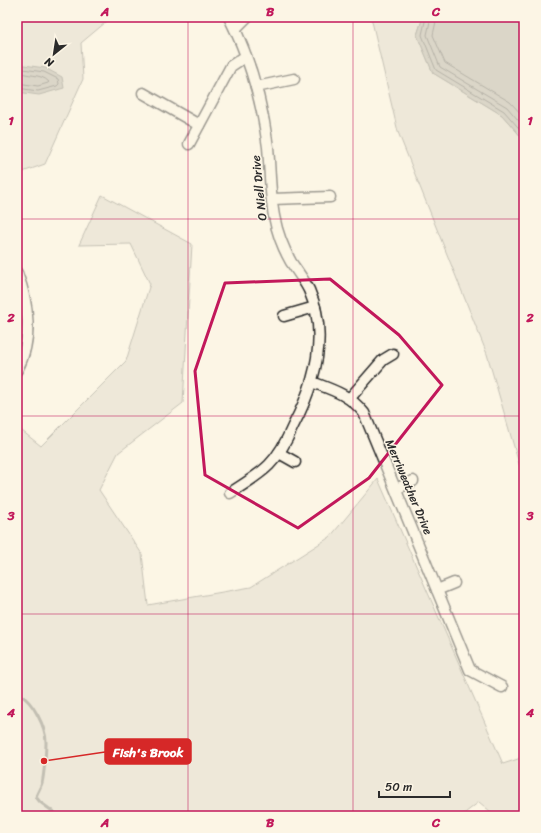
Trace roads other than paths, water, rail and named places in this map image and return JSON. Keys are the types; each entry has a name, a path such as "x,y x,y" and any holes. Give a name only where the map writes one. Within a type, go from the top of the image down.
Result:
{"street":[{"name":"O Niell Drive","path":"229,17 246,56 263,115 268,147 274,216 283,245 290,260 309,289 315,307 319,329 319,344 312,382 301,411 279,453 259,474 230,493"},
{"path":"235,29 247,17"},
{"path":"189,144 231,66 246,56"},
{"path":"256,87 294,79"},
{"path":"143,93 199,125"},
{"path":"272,199 330,197"},
{"path":"17,273 26,303 28,322 27,340 24,354 17,370"},
{"path":"284,316 315,307"},
{"path":"312,382 350,398 383,360 393,354"},
{"name":"Merriweather Drive","path":"350,398 364,413 470,670 502,687"},
{"path":"279,453 295,462"},
{"path":"396,489 413,481"},
{"path":"438,590 454,583"}],"water":[{"path":"423,17 524,17 524,140 502,115 433,73 417,35"},
{"path":"17,60 24,65 45,68 62,77 64,88 39,95 17,92"}],"waterway":[{"path":"17,696 20,695 30,703 44,730 46,751 43,780 36,797 40,802 59,816"}],"place":[{"name":"Fish's Brook","path":"44,761"}]}
